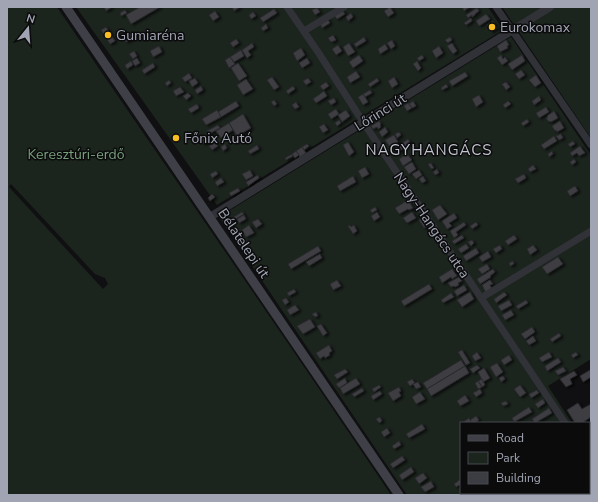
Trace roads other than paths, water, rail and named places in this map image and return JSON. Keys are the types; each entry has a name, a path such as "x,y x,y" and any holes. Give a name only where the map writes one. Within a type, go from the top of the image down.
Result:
{"main road":[{"name":"Bélatelepi út","path":"66,7 398,495"}],"street":[{"name":"Nagy-Hangács utca","path":"287,7 564,422"},
{"path":"304,31 344,7"},
{"path":"496,7 591,145"},
{"name":"Lőrinci út","path":"210,218 550,7"},
{"path":"481,298 591,231"}],"place":[{"name":"Eurokomax","path":"492,27"},
{"name":"Gumiaréna","path":"108,35"},
{"name":"Főnix Autó","path":"176,138"}],"district":[{"name":"NAGYHANGÁCS","path":"429,150"}],"park label":[{"name":"Keresztúri-erdő","path":"76,154"}]}
